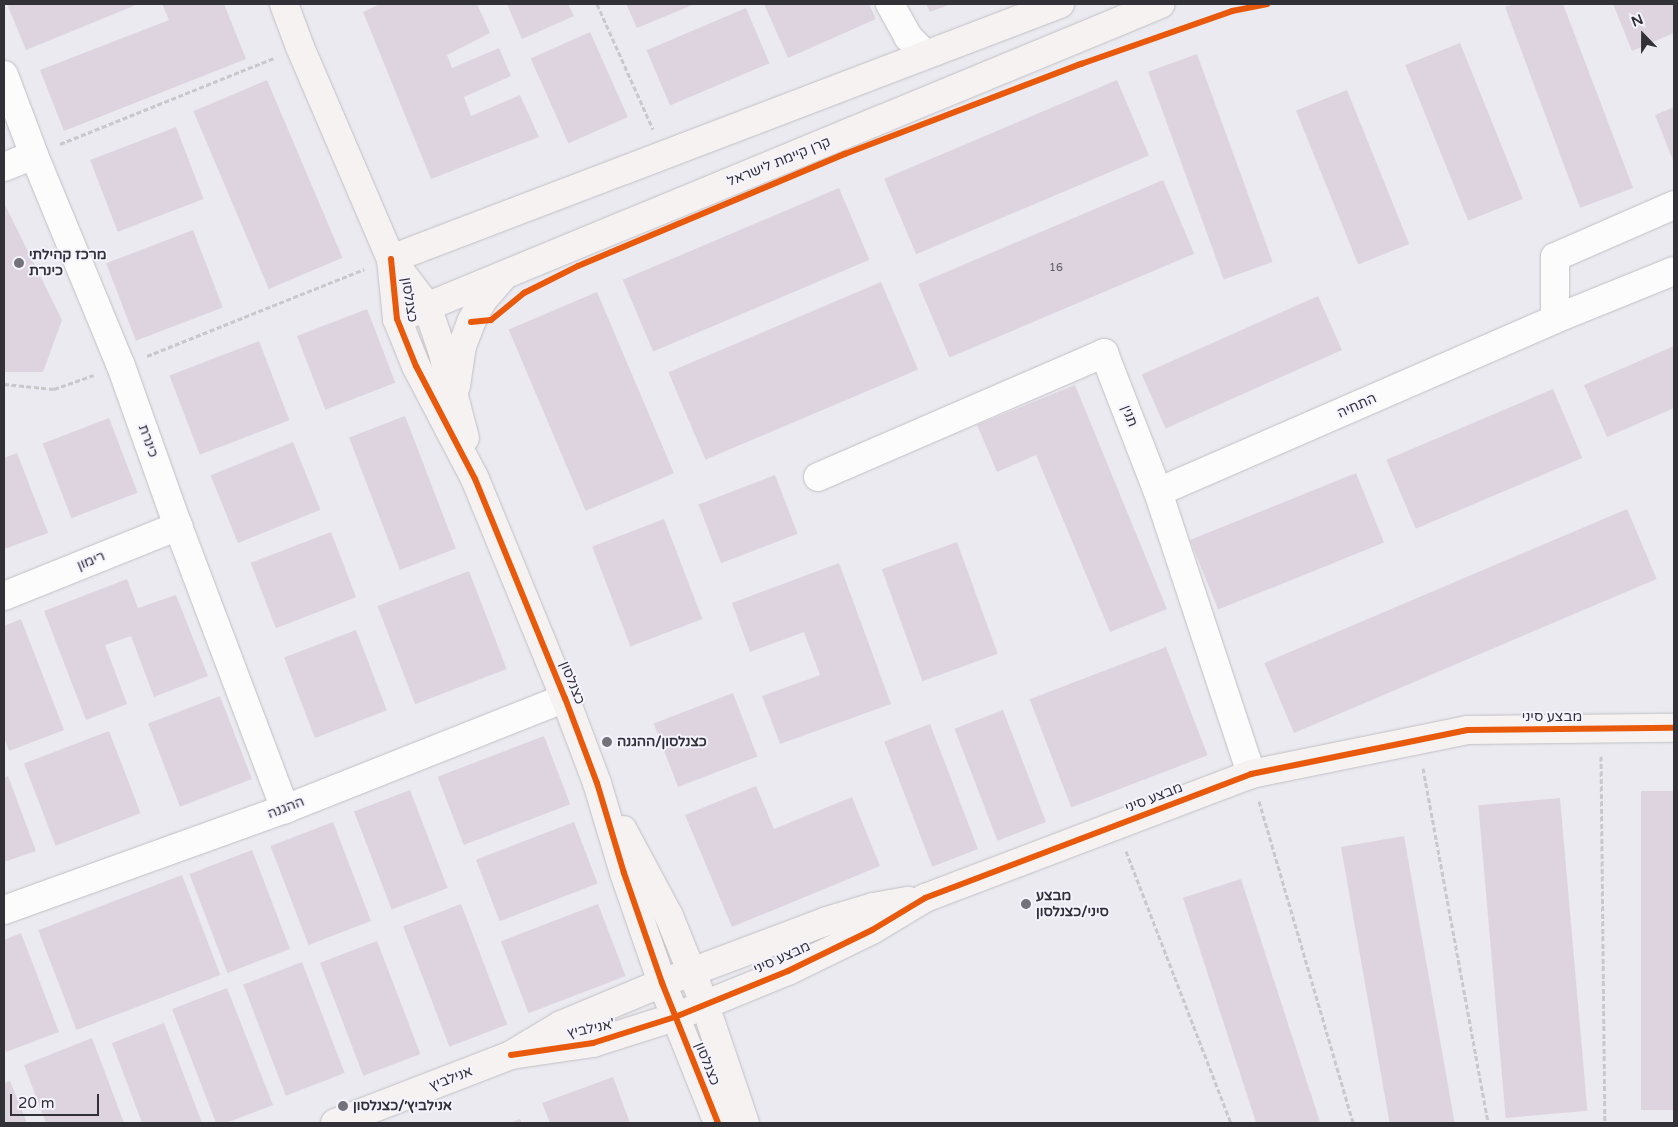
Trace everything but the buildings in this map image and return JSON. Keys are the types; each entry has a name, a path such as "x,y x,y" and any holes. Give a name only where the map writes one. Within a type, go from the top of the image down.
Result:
{"street":[{"path":"890,4 908,37 926,55"},
{"path":"391,259 1060,4"},
{"name":"קרן קיימת לישראל","path":"397,319 1162,4"},
{"name":"כצנלסון","path":"291,6 300,47 391,259 427,306 454,395 475,480"},
{"name":"כינרת","path":"4,76 34,155 121,366 178,526 285,810"},
{"path":"4,167 34,155"},
{"path":"1555,320 1555,257 1674,205"},
{"name":"כצנלסון","path":"391,259 397,319 416,366 475,480 565,698 597,783 624,873 662,983 718,1123"},
{"name":"התחיה","path":"1158,492 1555,320 1674,271"},
{"path":"454,395 462,346 471,322 482,301 505,275"},
{"name":"תנין","path":"818,477 1104,353 1158,492 1251,774"},
{"name":"רימון","path":"4,596 178,526"},
{"name":"ההגנה","path":"4,910 285,810 565,698"},
{"name":"מבצע סיני","path":"675,1017 796,967 872,930 925,898 1251,774 1468,730 1674,728"},
{"name":"כצנלסון","path":"597,783 670,916 705,1005 745,1123"},
{"name":"מבצע סיני","path":"692,971 827,921 873,907 925,898"},
{"name":"אנילביץ'","path":"511,1055 561,1025 692,971"},
{"name":"אנילביץ'","path":"511,1055 593,1043 675,1017"},
{"name":"אנילביץ","path":"335,1123 511,1055"}],"path":[{"path":"597,4 664,155"},
{"path":"34,155 300,47"},
{"path":"4,384 54,390 121,366 352,274"},
{"path":"1601,729 1605,1123"},
{"path":"1418,740 1488,1123"},
{"path":"1251,774 1353,1123"},
{"path":"1116,825 1230,1123"}],"cycle path":[{"path":"471,322 491,320 524,293 578,266 845,154 1081,64 1232,11 1267,4"},
{"path":"391,259 397,319 416,366 475,479 565,698 597,783 624,873 662,983 718,1123"},
{"path":"511,1055 593,1043 675,1017 788,971 872,930 925,898 1251,774 1468,730 1674,728"}],"place":[{"name":"מרכז קהילתי כינרת","path":"19,263"},
{"name":"כצנלסון/ההגנה","path":"607,742"},
{"name":"מבצע סיני/כצנלסון","path":"1026,904"},
{"name":"אנילביץ׳/כצנלסון","path":"343,1106"}]}
